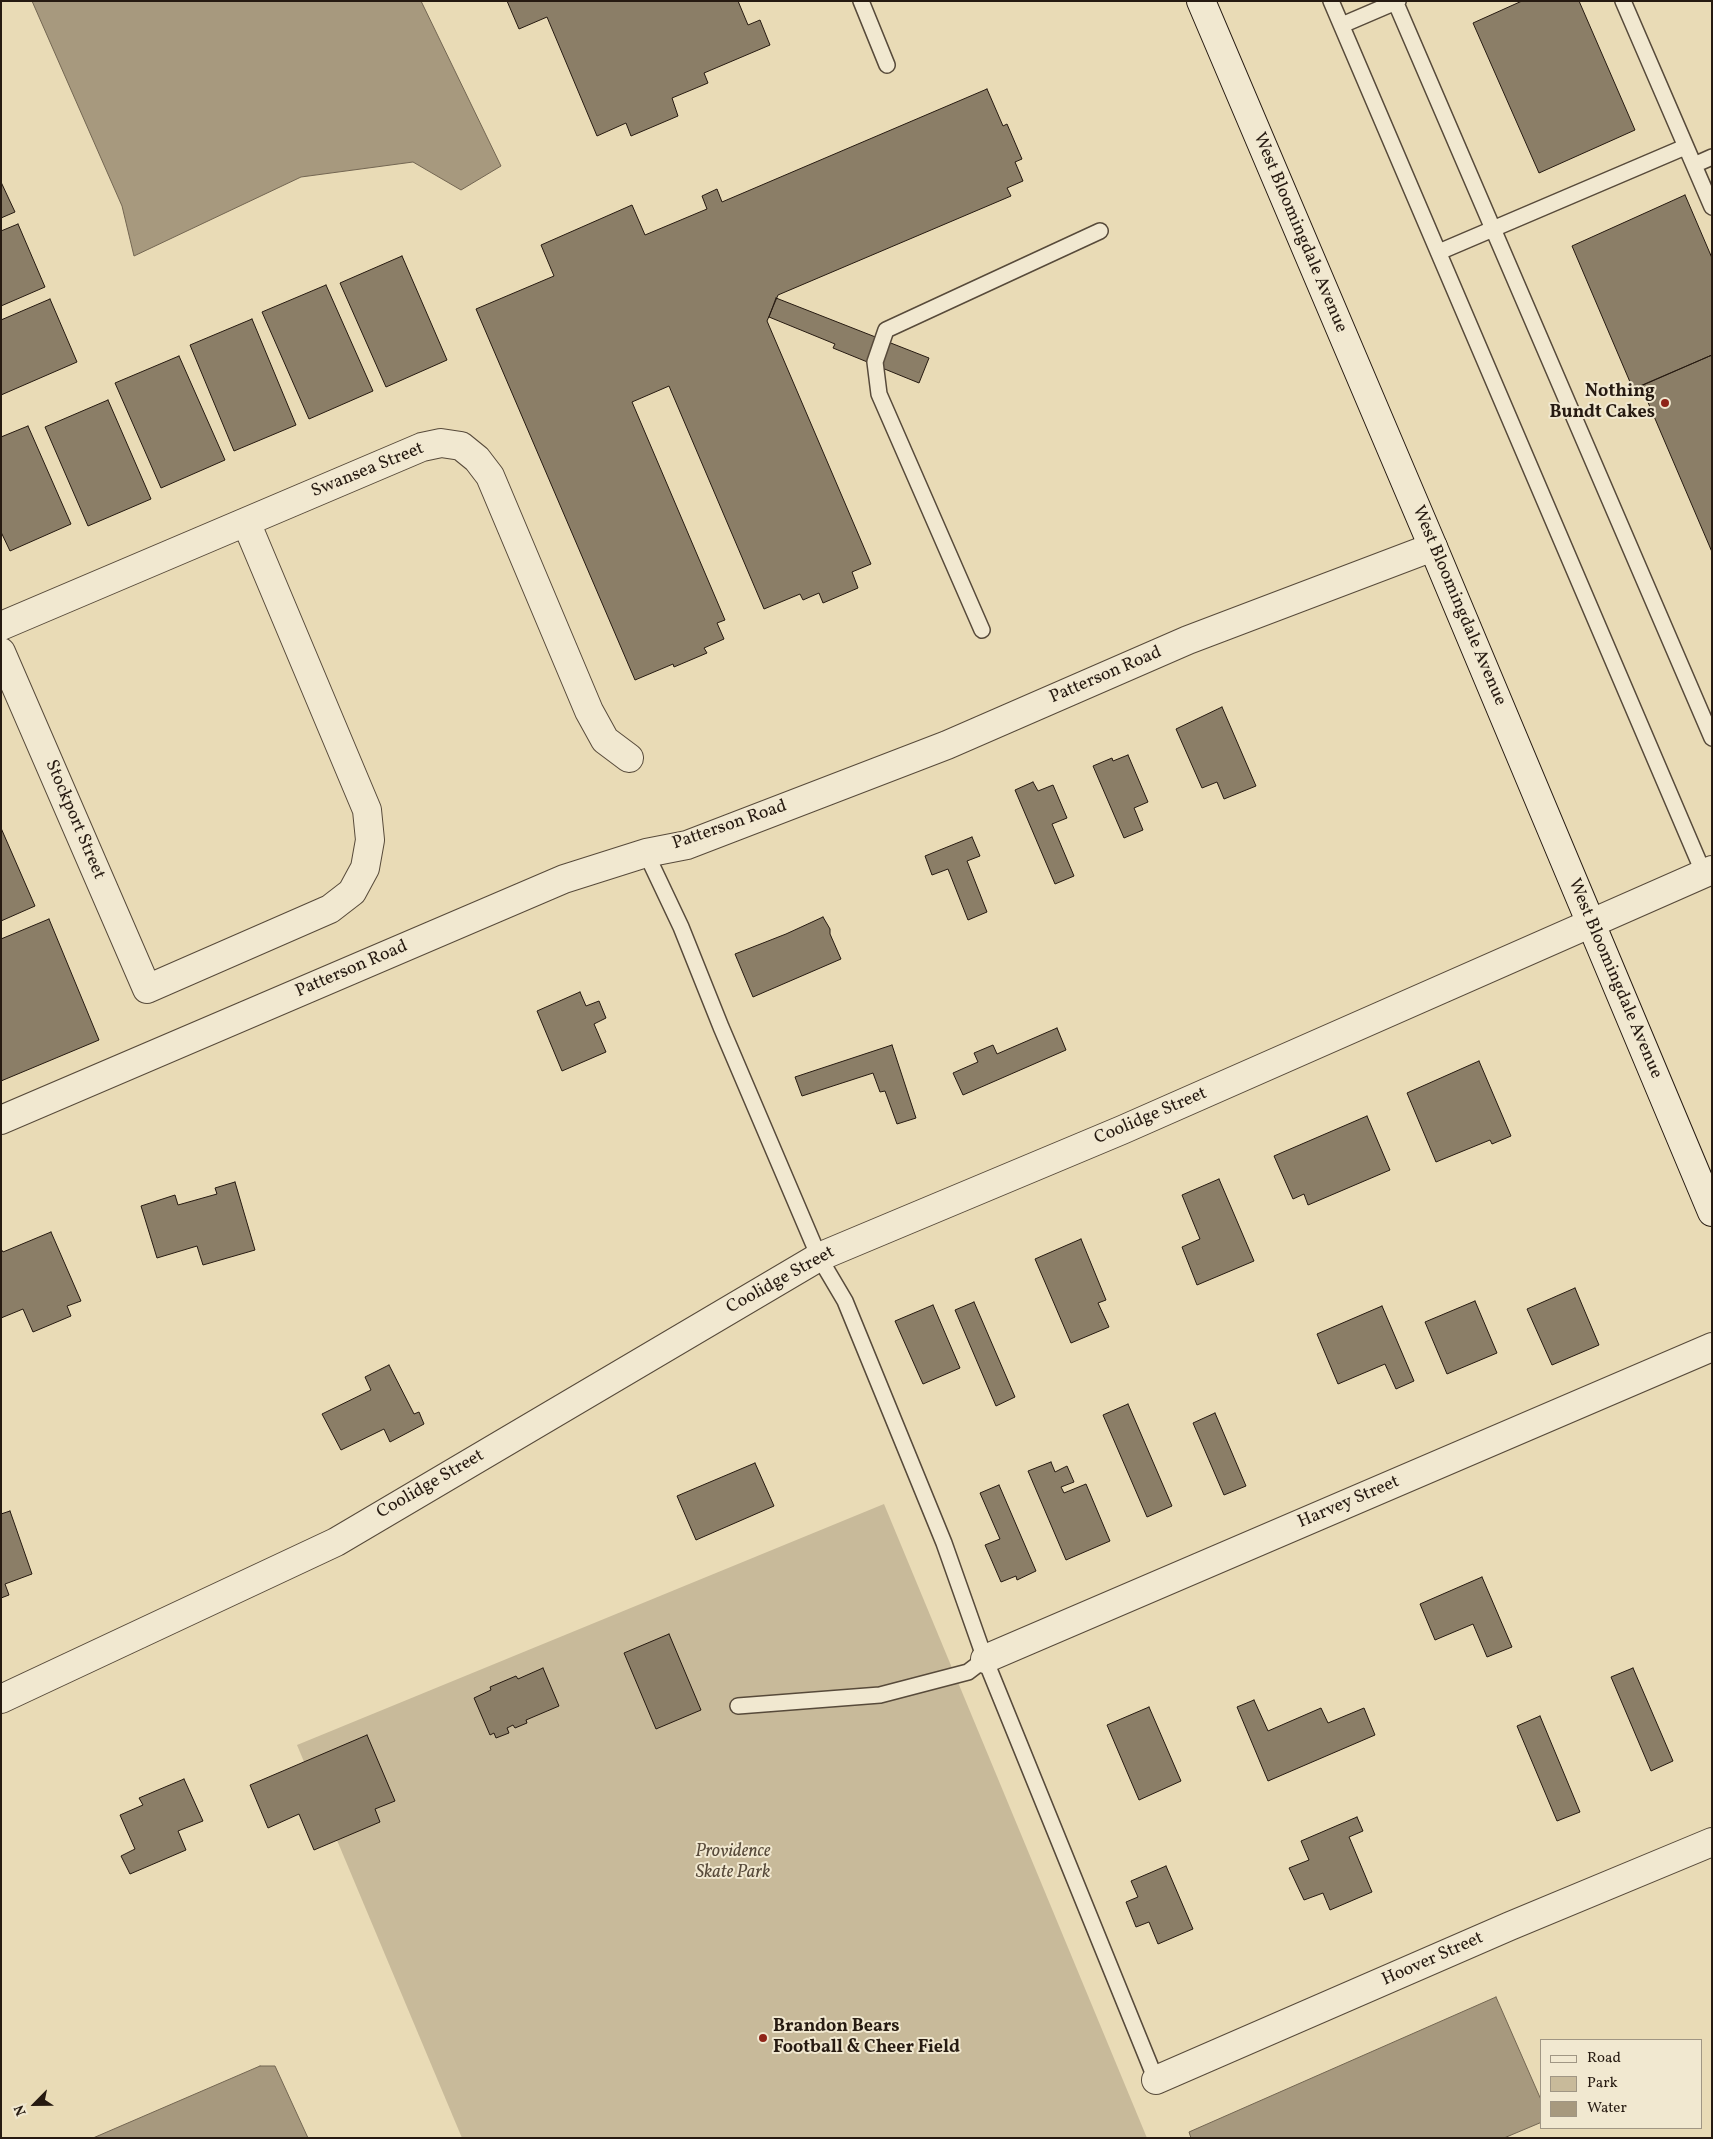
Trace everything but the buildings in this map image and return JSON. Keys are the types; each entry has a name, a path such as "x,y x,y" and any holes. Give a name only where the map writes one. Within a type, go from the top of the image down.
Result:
{"street":[{"name":"West Bloomingdale Avenue","path":"1201,1 1712,1212"},
{"name":"Swansea Street","path":"1,626 422,447 442,443 461,446 477,459 490,476 589,711 605,740 629,758"},
{"name":"Stockport Street","path":"1,652 147,989 330,909 352,892 365,868 370,840 366,810 246,522"},
{"name":"Patterson Road","path":"1,1120 564,879 646,853 687,845 947,745 1188,640 1433,547"},
{"name":"Coolidge Street","path":"1,1699 336,1542 819,1257 1122,1130 1708,872"},
{"name":"Harvey Street","path":"985,1659 1712,1347"},
{"name":"Hoover Street","path":"1156,2080 1510,1926 1712,1842"}],"lane":[{"path":"861,1 887,65"},
{"path":"1331,1 1438,252 1708,872"},
{"path":"1623,1 1712,207"},
{"path":"1342,25 1396,2 1712,738"},
{"path":"1438,252 1685,147"},
{"path":"1694,165 1712,157"},
{"path":"982,630 879,394 875,362 886,330 1100,231"},
{"path":"646,853 682,927 725,1036 819,1257 849,1310 944,1543 985,1659 1156,2080"},
{"path":"738,1706 880,1695 968,1672 985,1659"}],"green space":[{"name":"Providence Skate Park","path":"884,1504 1147,2138 462,2138 297,1745"}],"water":[{"path":"32,1 421,1 501,166 461,190 413,162 301,177 134,256 122,206"},
{"path":"1496,1997 1540,2097 1540,2123 1504,2138 1191,2138 1189,2132"},
{"path":"260,2066 275,2066 308,2138 93,2138"}],"place":[{"name":"Nothing Bundt Cakes","path":"1665,403"},
{"name":"Brandon Bears Football & Cheer Field","path":"763,2038"}]}
